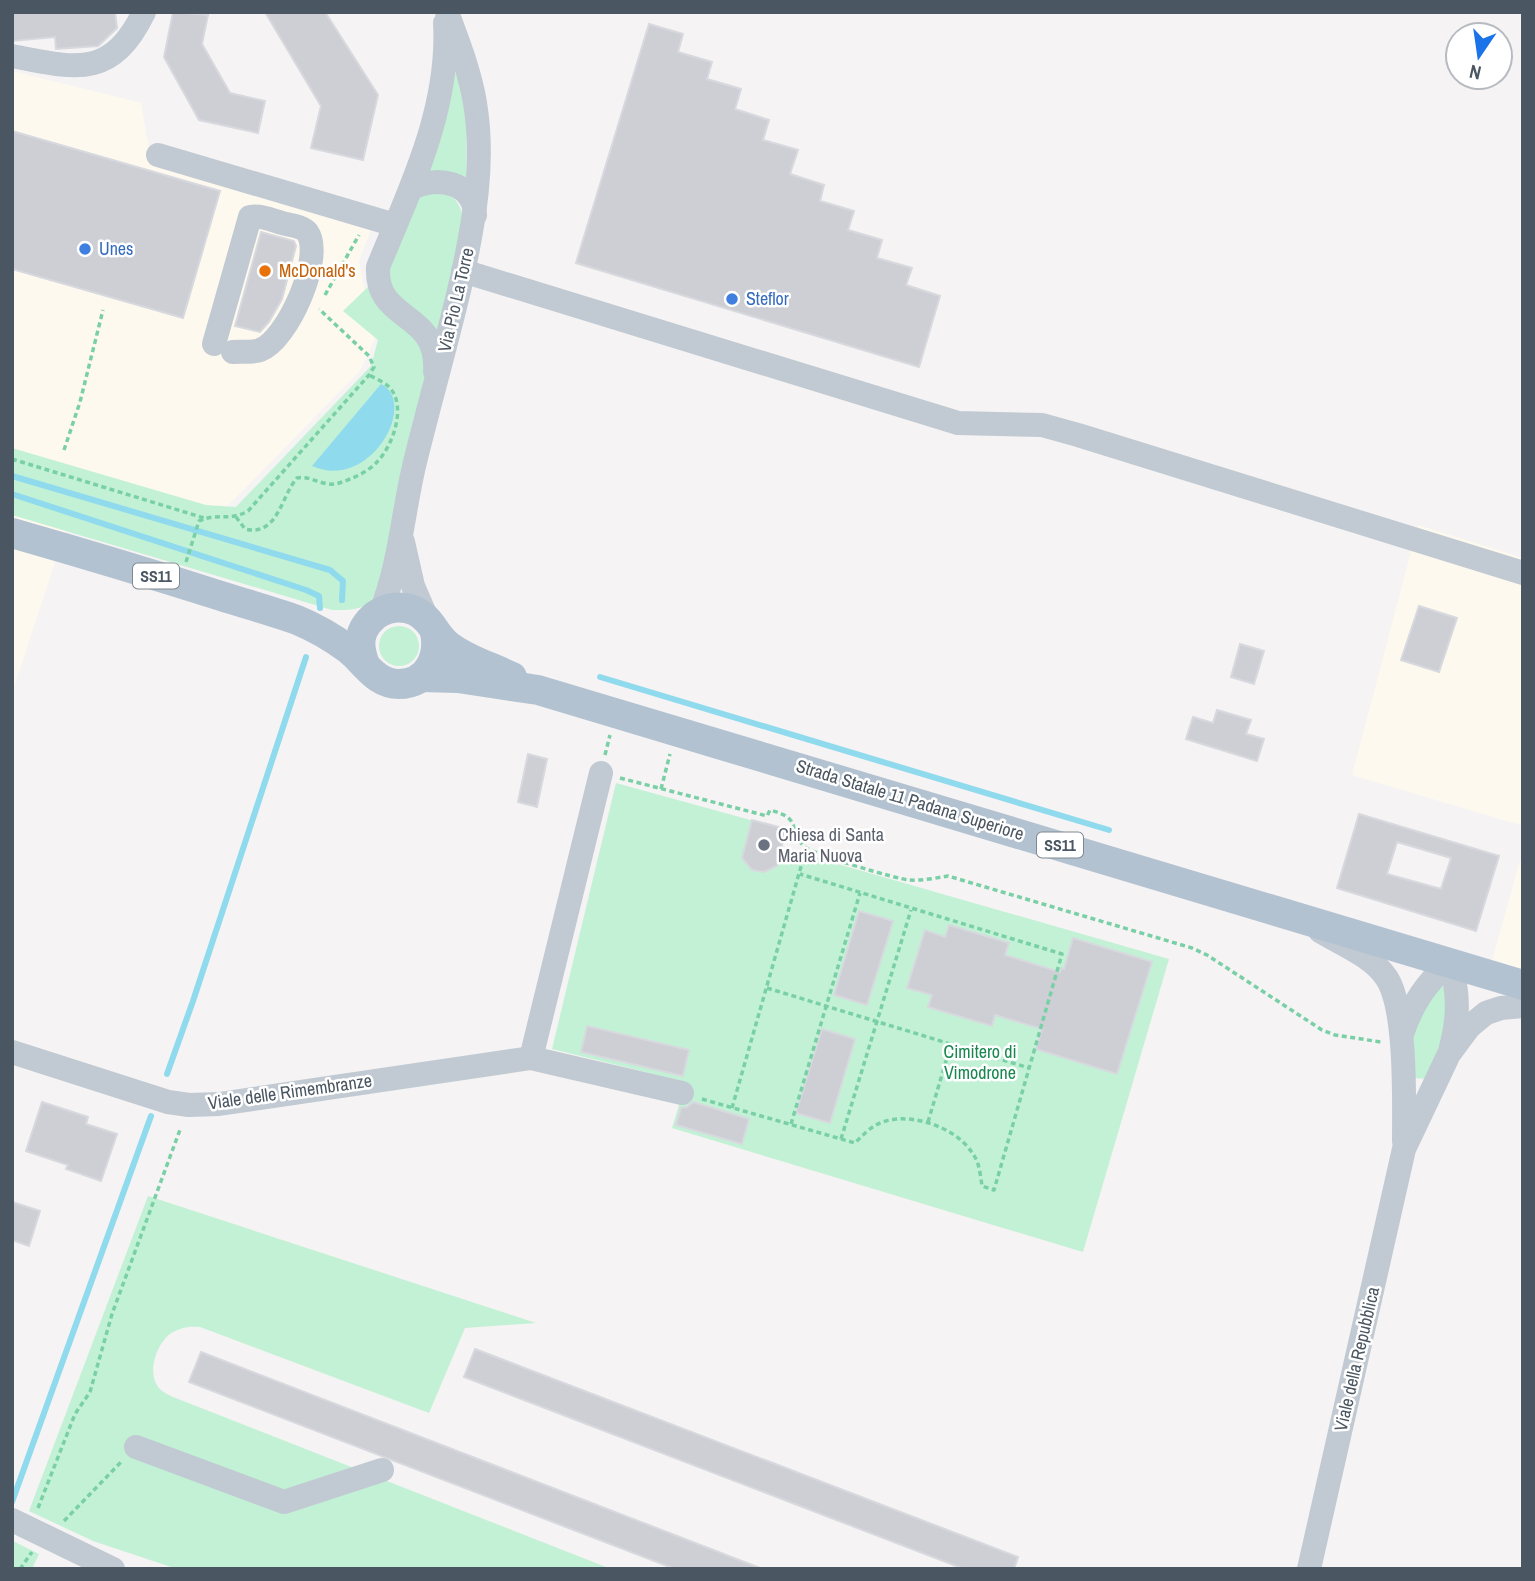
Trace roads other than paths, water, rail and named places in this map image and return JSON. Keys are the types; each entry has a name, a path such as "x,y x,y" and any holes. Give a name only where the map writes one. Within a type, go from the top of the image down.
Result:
{"main road":[{"name":"Strada Statale 11 Padana Superiore","path":"12,533 299,621 334,640 384,682 409,683 421,677 458,678 538,690 1523,985"},
{"name":"Strada Statale 11 Padana Superiore","path":"299,621 334,622 376,615 394,607 406,608 418,613 449,646 538,690"},
{"path":"365,666 360,654 360,641 363,629 376,615"},
{"path":"421,677 436,657 437,645 431,626"}],"street":[{"path":"12,56 69,66 92,65 106,59 123,44 144,12"},
{"name":"Via Pio La Torre","path":"435,384 436,360 425,334 410,318 388,304 379,288 378,267 412,188 441,92 446,12"},
{"name":"Via Pio La Torre","path":"376,615 392,583 406,499 475,215 479,173 476,105 471,82 446,12"},
{"path":"158,155 395,225"},
{"path":"412,188 434,181 453,184 467,195 475,209 475,215"},
{"path":"259,216 302,228 309,237 311,258 302,293 289,323 276,339 260,350 223,348 250,217 259,216"},
{"path":"463,271 958,423 1042,425 1078,435 1523,573"},
{"name":"Via Pio La Torre","path":"401,531 413,586 431,626"},
{"path":"531,1058 601,774"},
{"name":"Viale della Repubblica","path":"1291,914 1363,957 1383,974 1394,993 1401,1053 1404,1149"},
{"name":"Viale della Repubblica","path":"1401,1053 1416,999 1450,962 1458,1004 1456,1027 1449,1054"},
{"name":"Viale della Repubblica","path":"1309,1569 1404,1149 1449,1054 1469,1027 1482,1015 1501,1008 1523,1006"},
{"name":"Viale delle Rimembranze","path":"12,1052 167,1102 189,1105 219,1104 531,1058 682,1093"},
{"path":"1401,1053 1409,1078 1426,1084 1436,1081"},
{"path":"136,1447 284,1502 382,1470"},
{"path":"24,1517 113,1569"}],"water":[{"path":"381,384 391,394 394,408 391,425 382,442 369,456 353,467 333,471 312,466"}],"waterway":[{"path":"12,476 330,570 343,581 342,600"},
{"path":"12,494 306,590 319,596 320,608"},
{"path":"167,1074 306,657"},
{"path":"600,677 1109,830"},
{"path":"12,1502 151,1116"}],"place":[{"name":"Unes","path":"85,249"},
{"name":"McDonald's","path":"265,271"},
{"name":"Steflor","path":"732,299"},
{"name":"Chiesa di Santa Maria Nuova","path":"764,845"}],"park label":[{"name":"Cimitero di Vimodrone","path":"980,1062"}]}
